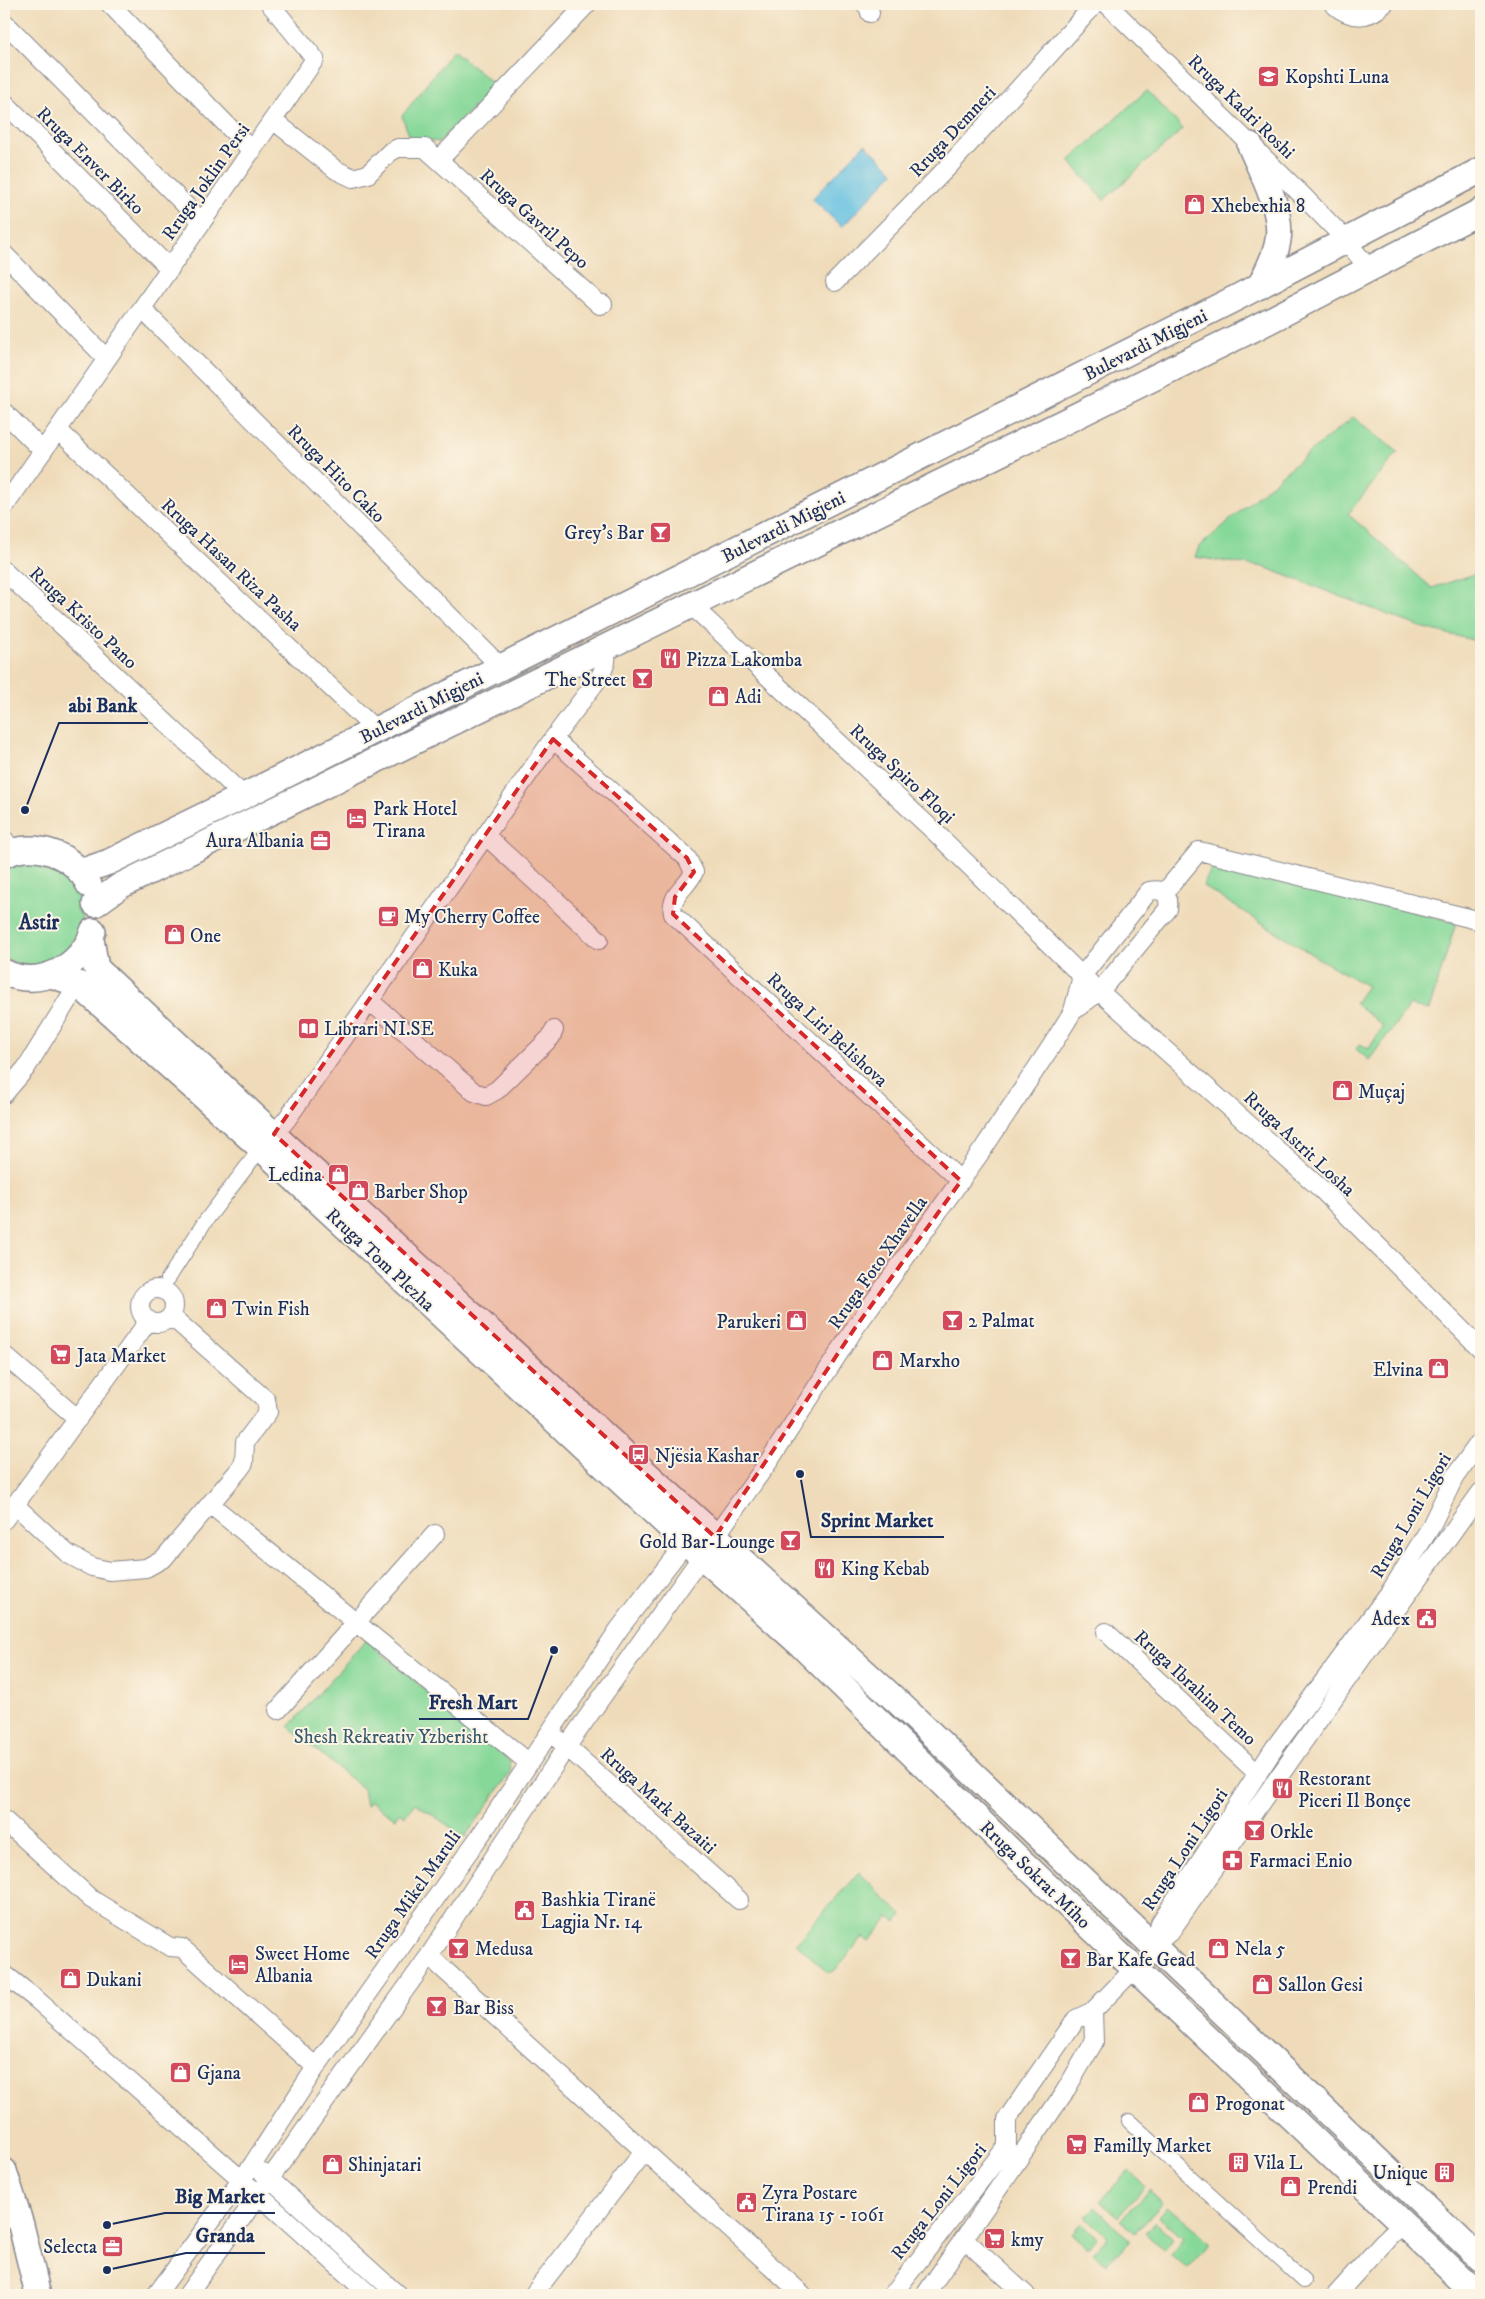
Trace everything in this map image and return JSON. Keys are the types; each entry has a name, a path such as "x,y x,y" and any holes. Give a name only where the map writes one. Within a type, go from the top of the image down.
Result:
{"main road":[{"path":"1250,145 1278,218 1279,238 1274,256 1260,286"},
{"name":"Bulevardi Migjeni","path":"80,872 109,862 376,730 1260,286 1481,170"},
{"name":"Bulevardi Migjeni","path":"95,904 120,886 1253,329 1481,211"},
{"path":"4,972 10,975 31,978 51,975 65,969 76,960 91,939 95,922 95,904 92,892 72,863 54,853 33,849 7,848"},
{"name":"Rruga Tom Plezha","path":"91,939 96,968 268,1141 701,1539"},
{"name":"Rruga Tom Plezha","path":"51,975 78,984 268,1141"},
{"name":"Rruga Sokrat Miho","path":"701,1539 899,1703 1481,2259"},
{"name":"Rruga Sokrat Miho","path":"701,1539 801,1645 1019,1859 1478,2295"},
{"path":"1135,1968 1154,1945"},
{"path":"4,2171 21,2225 38,2295"}],"street":[{"path":"110,4 252,151"},
{"path":"270,4 315,59 273,120"},
{"path":"439,160 587,4"},
{"name":"Rruga Demneri","path":"835,282 948,167 1095,4"},
{"name":"Rruga Kadri Roshi","path":"1107,4 1346,240 1369,269"},
{"path":"1333,4 1352,15 1361,17 1371,14 1384,4"},
{"path":"4,22 202,222"},
{"name":"Rruga Enver Birko","path":"4,102 170,269"},
{"name":"Rruga Joklin Persi","path":"4,507 273,120 336,170 353,178 368,174 390,152 398,148 425,148 439,160"},
{"name":"Rruga Gavril Pepo","path":"439,160 600,305 604,304"},
{"path":"4,254 107,359"},
{"name":"Rruga Hito Cako","path":"142,309 501,667"},
{"path":"4,412 43,451"},
{"name":"Rruga Hasan Riza Pasha","path":"58,430 376,730"},
{"name":"Rruga Kristo Pano","path":"4,571 244,796"},
{"name":"Rruga Spiro Floqi","path":"691,605 938,835 1082,976"},
{"path":"168,1279 204,1223 287,1119 553,739 601,675 606,662 607,646"},
{"name":"Rruga Liri Belishova","path":"553,739 686,858 694,872 690,881 675,897 671,905 673,914 961,1181"},
{"path":"486,836 599,940"},
{"path":"1165,892 1199,851 1481,921"},
{"path":"1157,889 1165,892 1169,900 1168,909 1100,991 1074,1011 1082,976 1149,891 1157,889"},
{"name":"Rruga Astrit Losha","path":"1082,976 1320,1188 1481,1349"},
{"path":"4,1094 26,1068 78,984"},
{"path":"370,1002 474,1092 486,1096 496,1090 551,1037 554,1030"},
{"name":"Rruga Foto Xhavella","path":"701,1539 769,1461 855,1328 961,1181 1074,1011"},
{"path":"152,1289 163,1290 171,1296 174,1306 171,1316 161,1322 149,1320 142,1312 140,1306 143,1296 152,1289"},
{"path":"15,1505 68,1554 92,1568 110,1571 146,1568 164,1558 211,1505 244,1463 245,1442 268,1412 266,1400 171,1316"},
{"path":"4,1520 149,1320"},
{"path":"4,1355 78,1419"},
{"name":"Rruga Loni Ligori","path":"1154,1945 1160,1923 1258,1774 1392,1589 1430,1528 1454,1478 1481,1440"},
{"name":"Rruga Loni Ligori","path":"1154,1945 1170,1932 1367,1650 1481,1492"},
{"path":"211,1505 528,1762"},
{"path":"278,1710 435,1534"},
{"path":"187,2295 429,1956 701,1539"},
{"name":"Rruga Mikel Maruli","path":"156,2295 253,2164 316,2067 489,1823 528,1762 619,1629 701,1539"},
{"name":"Rruga Ibrahim Temo","path":"1106,1632 1258,1774"},
{"name":"Rruga Mark Bazaiti","path":"549,1732 739,1900"},
{"path":"4,1820 91,1898 170,1947 182,1948 316,2067"},
{"path":"429,1956 803,2295"},
{"name":"Rruga Loni Ligori","path":"892,2295 1007,2146 1007,2119 1076,2019 1093,2011 1135,1968"},
{"path":"4,1974 36,1999 370,2295"},
{"name":"Rruga Loni Ligori","path":"925,2295 1064,2093 1094,2042 1093,2011"},
{"path":"1129,2122 1304,2281"},
{"path":"533,2295 644,2151"},
{"path":"253,2164 398,2295"},
{"path":"1336,2295 1403,2224"},
{"path":"964,2239 1026,2295"}],"highlighted area":[{"path":"553,739 687,858 694,872 675,897 673,914 961,1181 855,1328 715,1537 274,1134"}],"green space":[{"path":"453,50 495,85 439,142 410,138 402,116"},
{"path":"1147,90 1183,129 1104,200 1069,161"},
{"path":"1353,417 1398,452 1348,514 1432,588 1481,572 1481,642 1420,627 1264,567 1195,557 1199,547 1284,473"},
{"path":"29,859 59,869 77,887 83,908 80,929 68,948 51,962 29,965 4,957 4,868 11,863"},
{"path":"1230,862 1456,923 1429,1010 1410,1005 1369,1060 1356,1049 1360,1044 1369,1049 1383,1026 1355,1003 1367,986 1316,957 1203,886 1212,868"},
{"name":"Shesh Rekreativ Yzberisht","path":"366,1640 510,1761 511,1772 465,1837 415,1803 405,1816 400,1812 395,1818 370,1801 366,1806 363,1789 289,1727"},
{"path":"859,1872 902,1915 896,1922 889,1917 869,1942 863,1937 834,1971 828,1973 796,1943"},
{"path":"1129,2170 1145,2186 1118,2217 1100,2201"},
{"path":"1149,2190 1163,2203 1135,2233 1121,2220"},
{"path":"1095,2207 1130,2240 1106,2265 1093,2252 1107,2237 1086,2216"},
{"path":"1168,2207 1211,2243 1188,2269 1170,2254 1183,2238 1159,2217"},
{"path":"1155,2222 1173,2238 1163,2249 1145,2232"},
{"path":"1082,2223 1097,2237 1087,2248 1072,2234"}],"water":[{"path":"865,144 894,172 842,227 812,199"}],"place":[{"name":"Kopshti Luna","path":"1269,76"},
{"name":"Xhebexhia 8","path":"1195,205"},
{"name":"Grey's Bar","path":"660,532"},
{"name":"Pizza Lakomba","path":"670,659"},
{"name":"The Street","path":"642,679"},
{"name":"Adi","path":"719,696"},
{"name":"abi Bank","path":"25,810"},
{"name":"Park Hotel Tirana","path":"357,819"},
{"name":"Aura Albania","path":"320,840"},
{"name":"My Cherry Coffee","path":"388,916"},
{"name":"One","path":"174,935"},
{"name":"Kuka","path":"422,969"},
{"name":"Librari NI.SE","path":"308,1028"},
{"name":"Muçaj","path":"1342,1091"},
{"name":"Ledina","path":"338,1174"},
{"name":"Barber Shop","path":"358,1191"},
{"name":"Twin Fish","path":"216,1308"},
{"name":"2 Palmat","path":"952,1320"},
{"name":"Parukeri","path":"797,1321"},
{"name":"Jata Market","path":"61,1355"},
{"name":"Marxho","path":"883,1360"},
{"name":"Elvina","path":"1439,1369"},
{"name":"Njësia Kashar","path":"639,1455"},
{"name":"Sprint Market","path":"800,1474"},
{"name":"Gold Bar-Lounge","path":"791,1541"},
{"name":"King Kebab","path":"825,1568"},
{"name":"Adex","path":"1426,1618"},
{"name":"Fresh Mart","path":"554,1650"},
{"name":"Restorant Piceri Il Bonçe","path":"1282,1789"},
{"name":"Orkle","path":"1254,1831"},
{"name":"Farmaci Enio","path":"1233,1860"},
{"name":"Bashkia Tiranë Lagjia Nr. 14","path":"525,1910"},
{"name":"Medusa","path":"459,1948"},
{"name":"Nela 5","path":"1219,1948"},
{"name":"Bar Kafe Gead","path":"1070,1959"},
{"name":"Sweet Home Albania","path":"239,1964"},
{"name":"Dukani","path":"70,1979"},
{"name":"Sallon Gesi","path":"1262,1984"},
{"name":"Bar Biss","path":"437,2007"},
{"name":"Gjana","path":"181,2072"},
{"name":"Progonat","path":"1199,2103"},
{"name":"Familly Market","path":"1077,2145"},
{"name":"Vila L","path":"1238,2162"},
{"name":"Shinjatari","path":"332,2164"},
{"name":"Unique","path":"1444,2172"},
{"name":"Prendi","path":"1291,2187"},
{"name":"Zyra Postare Tirana 15 - 1061","path":"746,2203"},
{"name":"Big Market","path":"107,2225"},
{"name":"kmy","path":"995,2239"},
{"name":"Selecta","path":"113,2246"},
{"name":"Granda","path":"107,2270"}],"district":[{"name":"Astir","path":"39,922"}]}
